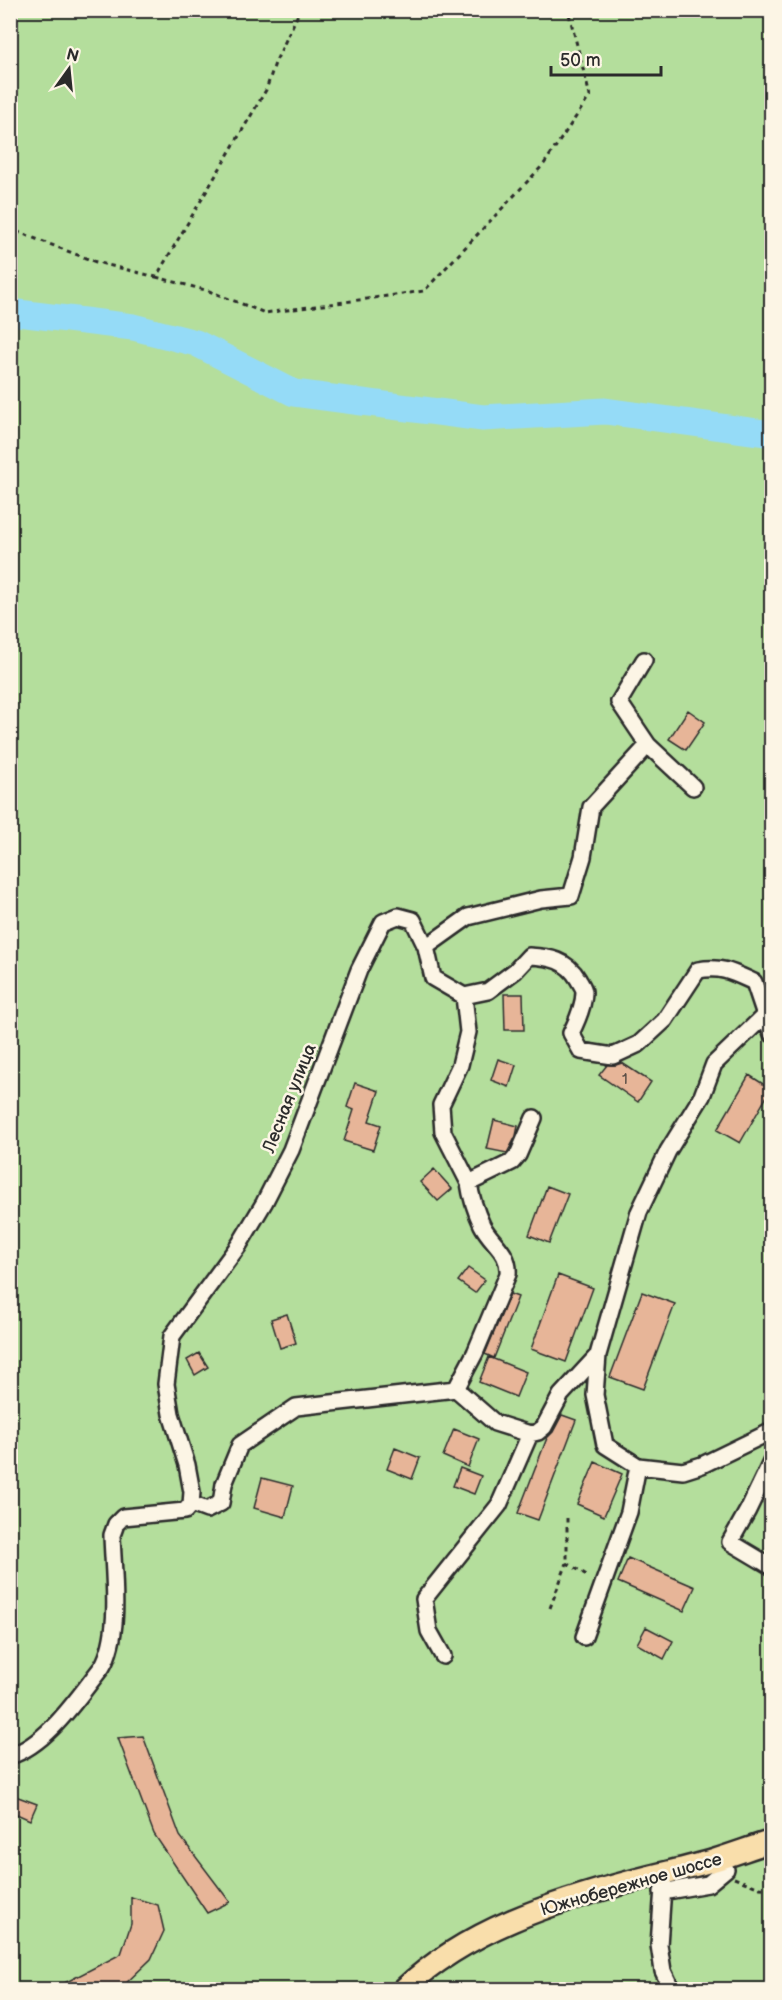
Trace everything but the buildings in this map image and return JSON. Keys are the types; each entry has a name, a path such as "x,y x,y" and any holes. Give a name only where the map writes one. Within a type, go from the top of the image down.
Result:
{"highway":[{"name":"Южнобережное шоссе","path":"403,1989 420,1973 455,1948 550,1906 637,1880 663,1882 695,1866 771,1841"},
{"name":"Южнобережное шоссе","path":"419,1989 453,1960 495,1936 603,1896 724,1871 771,1853"}],"street":[{"path":"644,660 619,702 648,745 693,787"},
{"path":"426,947 468,917 541,899 571,896 583,857 591,807 648,745"},
{"name":"Лесная улица","path":"191,1504 192,1492 187,1465 171,1414 166,1384 172,1336 239,1245 291,1150 359,970 383,921 398,916 413,920 426,947 432,978 464,996"},
{"path":"456,1389 479,1344 508,1274 509,1264 482,1224 469,1183 443,1132 441,1105 460,1065 468,1032 464,996 489,991 529,956 562,962 572,969 584,990 581,1012 571,1033 581,1051 613,1056 639,1044 665,1020 698,970 713,967 729,970 753,982 768,1015 771,1034"},
{"path":"768,1015 714,1064 702,1096 668,1151 639,1212 598,1354 595,1395 605,1445 638,1466 683,1471 702,1465 771,1431"},
{"path":"469,1183 512,1162 518,1155 534,1118"},
{"path":"10,1756 19,1754 40,1741 108,1657 114,1630 112,1535 116,1524 123,1517 185,1511 191,1504 207,1510 221,1503 224,1484 240,1445 296,1407 456,1389 495,1423 530,1434 538,1432 544,1427 561,1395 598,1354"},
{"path":"442,1656 429,1631 424,1599 499,1505 530,1434"},
{"path":"771,1460 730,1542 771,1567"},
{"path":"584,1637 628,1512 638,1466"},
{"path":"663,1882 659,1945 663,1971 672,1989"}],"path":[{"path":"156,278 266,90 275,63 300,10"},
{"path":"10,225 18,232 96,262 209,291 265,312 424,291 544,164 590,96 568,10"},
{"path":"550,1608 567,1563 567,1518"},
{"path":"567,1563 602,1584"},
{"path":"724,1871 760,1888 771,1889"}],"green space":[{"path":"10,11 771,11 771,1989 11,1989"}],"waterway":[{"path":"10,312 133,327 196,343 294,393 483,418 605,411 772,434"}]}
